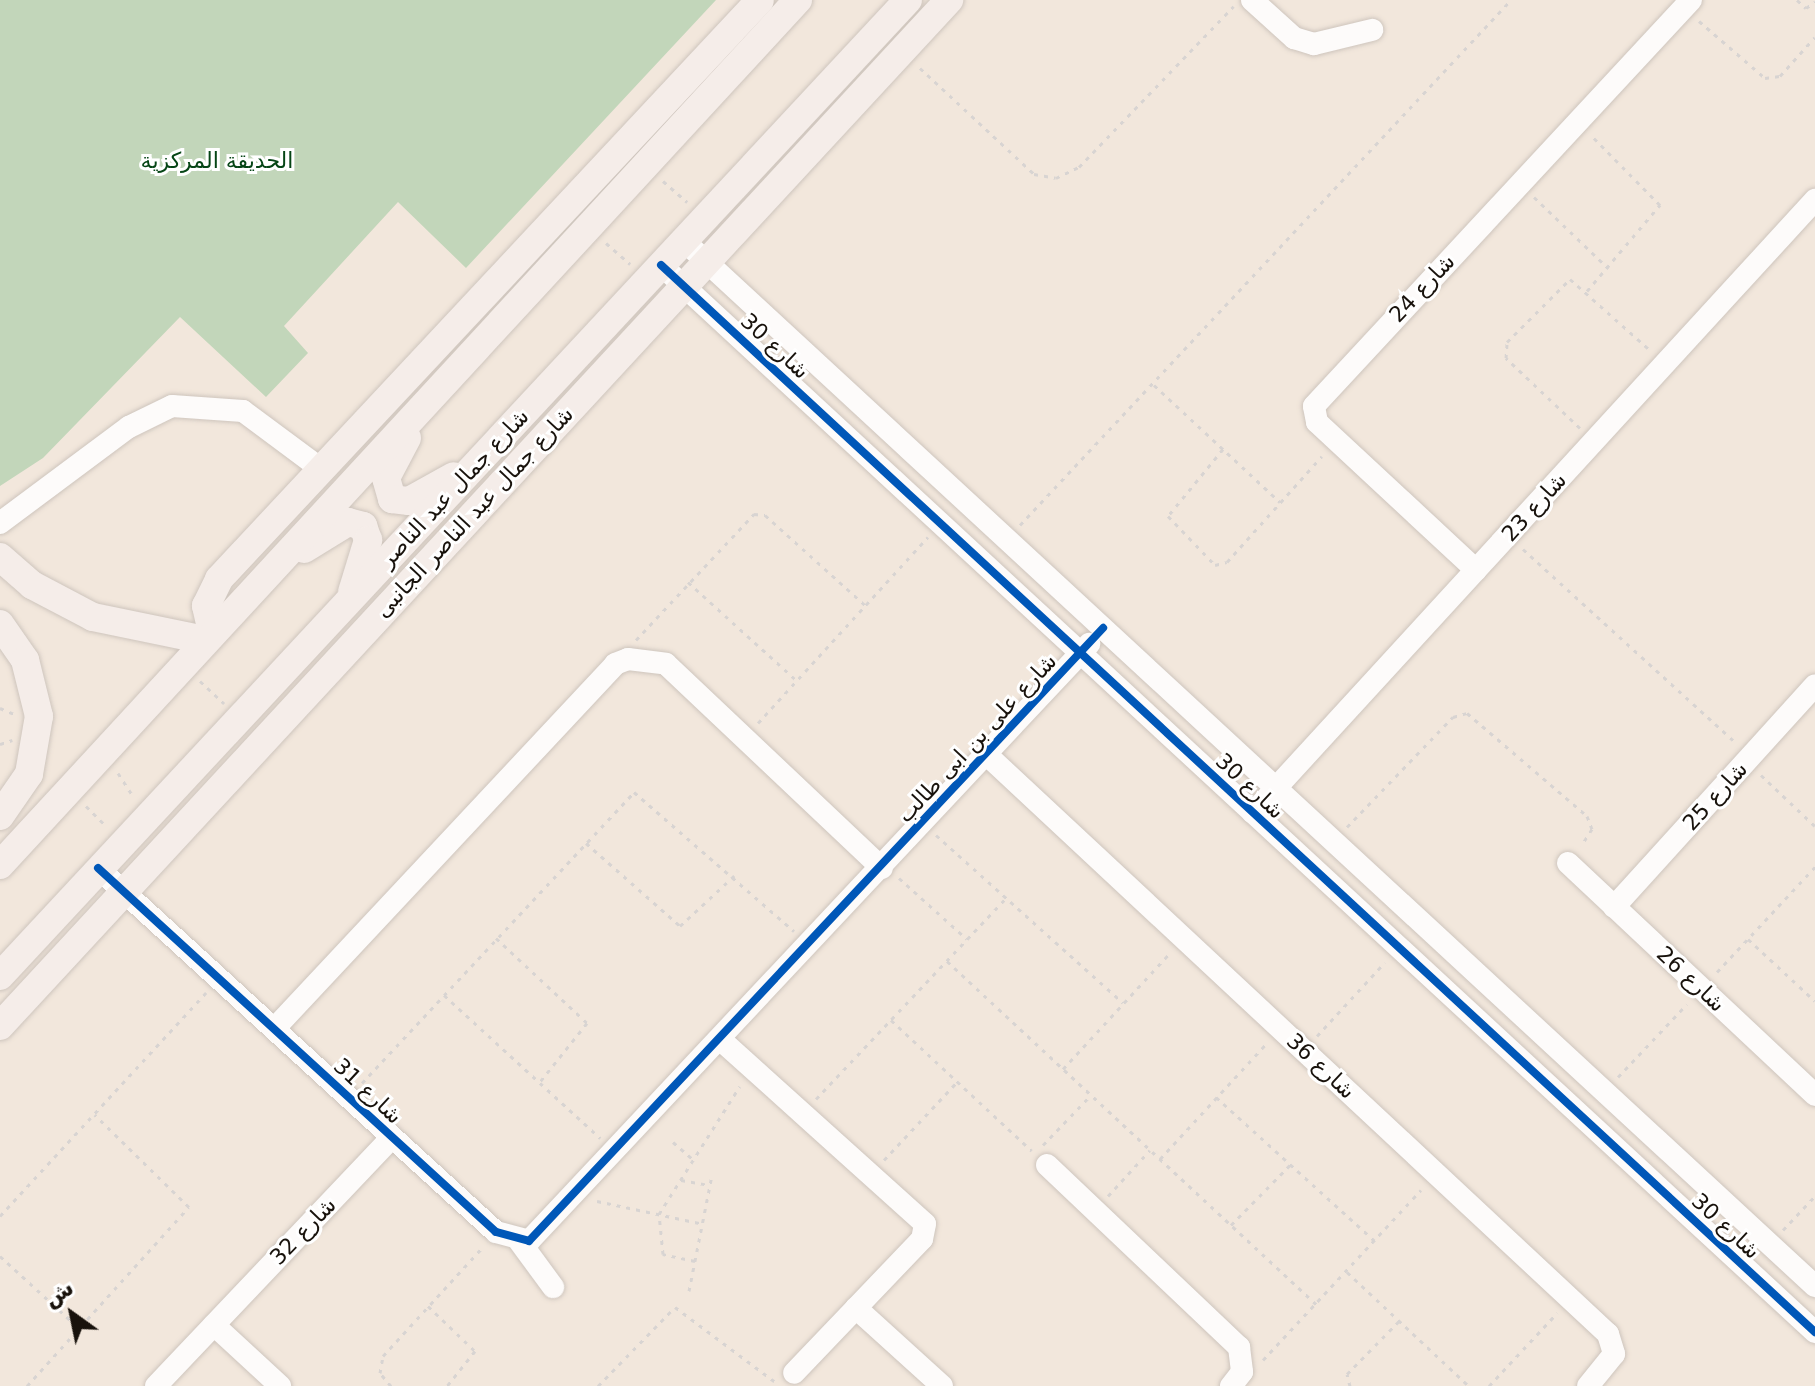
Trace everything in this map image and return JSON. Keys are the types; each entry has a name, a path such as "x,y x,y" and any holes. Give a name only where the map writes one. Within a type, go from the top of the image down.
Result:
{"main road":[{"path":"208,636 206,606 212,587 760,0"},
{"path":"0,865 182,664 798,0"},
{"name":"شارع جمال عبد الناصر الجانبى","path":"0,1026 949,0"},
{"name":"شارع جمال عبد الناصر","path":"0,976 902,4"},
{"path":"574,198 592,222"},
{"path":"427,402 386,478 388,495 409,501 477,463"},
{"path":"271,570 343,524 359,523 368,540 349,600"},
{"path":"0,557 32,585 93,617 208,636"},
{"path":"0,624 25,660 39,716 29,774 0,816"}],"street":[{"path":"1252,0 1294,38 1314,44 1372,30"},
{"name":"شارع 24","path":"1476,570 1314,417 1316,401 1688,4"},
{"name":"شارع 23","path":"1253,813 1815,200"},
{"name":"شارع 30","path":"684,241 1815,1286"},
{"name":"شارع 30","path":"654,272 683,285 1815,1332"},
{"path":"0,523 129,427 172,406 243,411 321,469"},
{"name":"شارع على بن ابى طالب","path":"617,1154 1103,628"},
{"path":"274,1029 615,664 641,656 666,664 883,866"},
{"name":"شارع 25","path":"1614,907 1815,685"},
{"name":"شارع 36","path":"987,755 1570,1299 1615,1347 1588,1386"},
{"name":"شارع 26","path":"1568,863 1815,1095"},
{"name":"شارع 31","path":"98,868 496,1232 520,1242"},
{"path":"722,1041 871,1175 926,1229 787,1380"},
{"name":"شارع 32","path":"156,1386 392,1137"},
{"path":"553,1287 528,1262 520,1242 544,1232 617,1154"},
{"path":"1041,1160 1239,1347 1244,1363 1231,1386"},
{"path":"856,1308 942,1386"},
{"path":"214,1325 280,1386"}],"path":[{"path":"902,51 1034,174 1056,178 1079,167 1240,0"},
{"path":"1006,539 1154,385 1511,0"},
{"path":"1797,0 1806,8 1815,2"},
{"path":"1688,4 1765,78 1780,76 1815,37"},
{"path":"1577,122 1660,205 1587,291"},
{"path":"644,166 705,218"},
{"path":"1520,183 1608,268"},
{"path":"592,222 654,272"},
{"path":"1594,442 1504,350 1565,280 1587,291 1665,364"},
{"path":"1154,385 1280,502"},
{"path":"1223,449 1170,505 1172,528 1219,565 1337,440"},
{"path":"615,664 745,519 759,513 866,606"},
{"path":"744,738 941,524"},
{"path":"1508,536 1748,759 1815,826"},
{"path":"688,582 797,681"},
{"path":"182,664 239,717"},
{"path":"0,708 19,719"},
{"path":"1334,841 1453,717 1467,713 1590,820 1590,834 1568,863"},
{"path":"89,767 124,777 131,833"},
{"path":"69,790 131,833"},
{"path":"349,1097 630,794 641,792 810,946"},
{"path":"923,823 1123,1003"},
{"path":"585,842 680,926 734,876"},
{"path":"883,866 967,939"},
{"path":"1604,1091 1815,867"},
{"path":"803,1113 1006,898"},
{"path":"496,938 587,1023 539,1083"},
{"path":"1063,1069 1183,938"},
{"path":"1748,939 1815,1001"},
{"path":"1304,1050 1398,947"},
{"path":"947,961 1317,1305"},
{"path":"0,1216 219,979"},
{"path":"444,995 617,1154"},
{"path":"891,1020 1041,1160 1091,1095"},
{"path":"1160,1159 1280,1028"},
{"path":"871,1175 957,1082"},
{"path":"695,1261 663,1254 659,1214 740,1085"},
{"path":"1216,1097 1375,1241"},
{"path":"27,1386 189,1207 95,1115"},
{"path":"673,1142 694,1160"},
{"path":"1094,1210 1150,1150"},
{"path":"1231,1225 1291,1164"},
{"path":"1244,1363 1266,1359 1436,1173"},
{"path":"689,1291 712,1175"},
{"path":"681,1180 710,1186"},
{"path":"578,1196 703,1224"},
{"path":"1769,1244 1815,1196"},
{"path":"391,1386 380,1373 383,1356 496,1232"},
{"path":"0,1256 80,1329"},
{"path":"1347,1272 1469,1386"},
{"path":"1489,1386 1570,1299"},
{"path":"428,1306 475,1351 447,1386"},
{"path":"598,1386 675,1307 787,1380"},
{"path":"1350,1386 1347,1374 1399,1321"},
{"path":"31,1382 36,1386"}],"green space":[{"name":"الحديقة المركزية","path":"0,0 716,0 466,268 398,202 284,326 308,353 266,397 180,317 43,458 0,486"}],"cycle path":[{"path":"661,265 1815,1332"},
{"path":"98,868 496,1232 529,1241 1103,628"}]}
